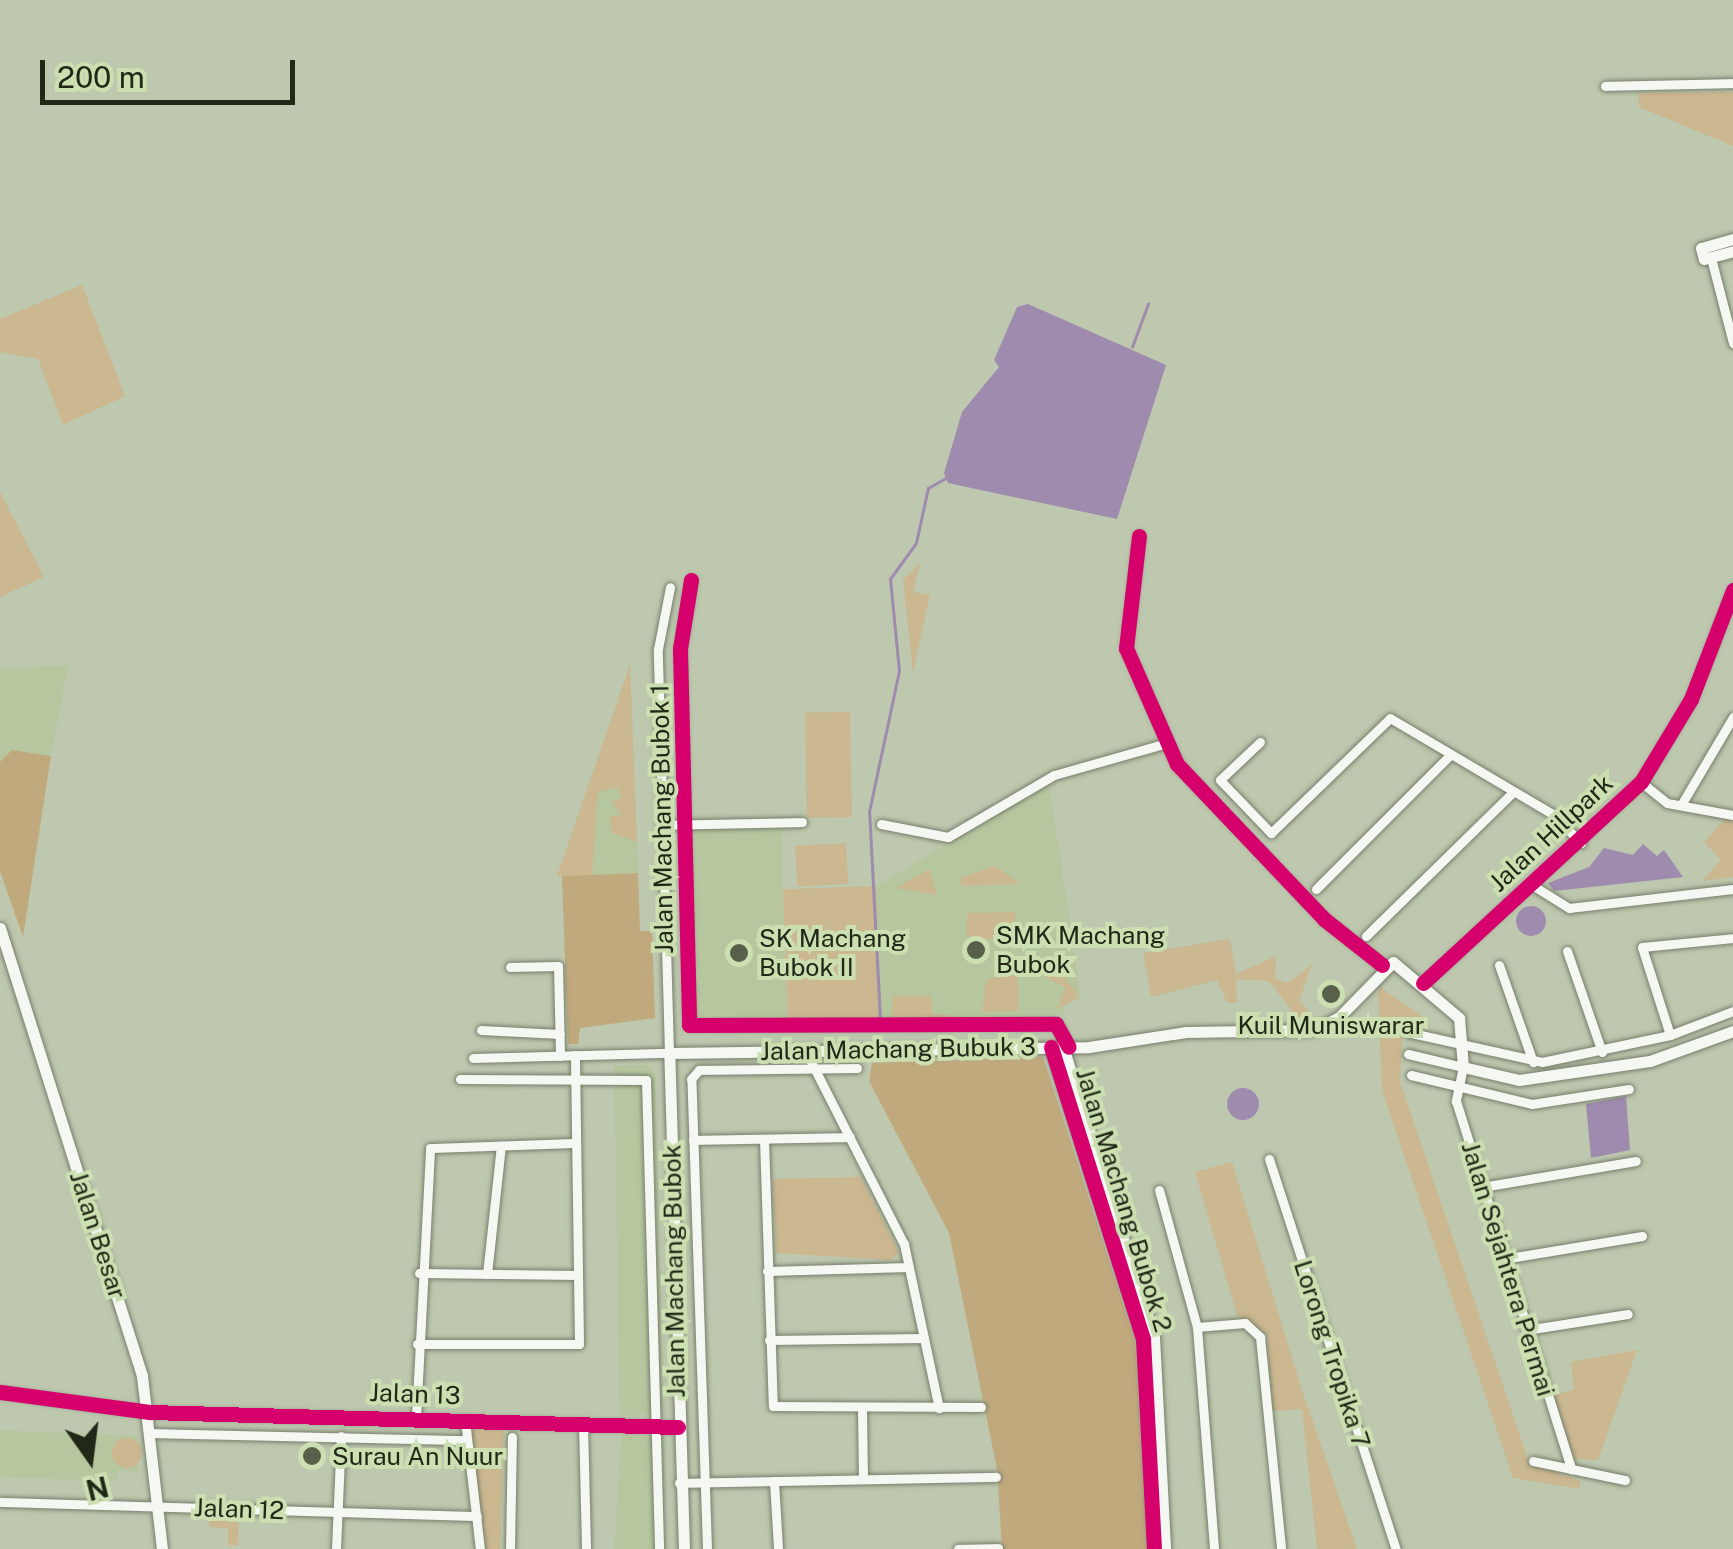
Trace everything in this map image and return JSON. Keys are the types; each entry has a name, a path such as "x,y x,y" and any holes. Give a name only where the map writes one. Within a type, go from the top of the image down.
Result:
{"main road":[{"path":"1733,239 1701,248 1711,258 1733,251"},
{"name":"Jalan Besar","path":"0,928 150,1412 162,1549"},
{"path":"1382,965 1398,963 1459,1018 1467,1046 1463,1067 1554,1080 1733,1031"},
{"name":"Jalan Machang Bubuk 3","path":"669,1053 1061,1047 1320,1028 1382,965"},
{"name":"Jalan Machang Bubok 2","path":"1061,1047 1143,1339 1154,1549"},
{"name":"Jalan Machang Bubok","path":"669,1053 678,1427 686,1483 684,1549"},
{"name":"Jalan Machang Bubok 2","path":"1078,1112 1154,1338 1165,1549"}],"street":[{"path":"1604,86 1733,83"},
{"path":"1711,258 1733,343"},
{"path":"1139,536 1126,648 1167,744 1324,919 1382,965"},
{"path":"690,580 680,649 689,1025 848,1029 1062,1025 1061,1047"},
{"name":"Jalan Machang Bubok 1","path":"669,1053 658,649 670,587"},
{"name":"Jalan Hillpark","path":"1423,983 1581,842 1641,782 1691,700 1733,590"},
{"path":"1681,805 1729,738 1733,716"},
{"path":"1260,742 1220,780 1270,833 1390,718 1512,792 1581,842"},
{"path":"881,824 948,837 1054,775 1167,744"},
{"path":"1316,888 1449,756"},
{"path":"1641,782 1681,805 1733,814"},
{"path":"1366,936 1512,792"},
{"path":"661,825 802,822"},
{"path":"1532,886 1569,908 1733,889"},
{"path":"1670,1036 1642,947 1733,938"},
{"path":"1567,951 1602,1052"},
{"path":"1499,965 1533,1062"},
{"path":"510,966 558,966 560,1056"},
{"path":"1407,1032 1533,1062 1602,1052 1670,1036 1733,1010"},
{"path":"925,1028 925,1047"},
{"path":"848,1029 848,1049"},
{"path":"481,1030 560,1034"},
{"path":"805,1050 909,1267 939,1408"},
{"name":"Jalan Machang Bubuk 3","path":"474,1058 669,1053"},
{"path":"1408,1054 1463,1067"},
{"path":"417,1344 579,1344 575,1056"},
{"name":"Jalan Sejahtera Permai","path":"1463,1067 1459,1086 1482,1187 1571,1470"},
{"name":"Jalan Machang Bubuk 3","path":"695,1073 857,1068"},
{"name":"Jalan Machang Bubok","path":"695,1073 693,1140 707,1549"},
{"path":"460,1078 640,1074 659,1549"},
{"path":"1411,1075 1532,1104 1629,1089"},
{"path":"693,1140 850,1137"},
{"path":"764,1139 774,1406 981,1407"},
{"path":"416,1418 419,1273 430,1148 576,1144"},
{"path":"488,1274 501,1146"},
{"name":"Lorong Tropika 7","path":"1268,1159 1396,1549"},
{"path":"1482,1187 1636,1161"},
{"path":"1159,1190 1197,1327 1214,1549"},
{"path":"1503,1259 1642,1236"},
{"path":"767,1271 909,1267"},
{"path":"419,1273 578,1274"},
{"path":"1526,1330 1628,1314"},
{"path":"1197,1327 1245,1323 1260,1337 1281,1549"},
{"path":"769,1340 924,1338"},
{"name":"Jalan 13","path":"0,1392 150,1412 678,1427"},
{"path":"862,1408 862,1480"},
{"path":"465,1420 463,1440 478,1516 480,1549"},
{"path":"583,1424 586,1549"},
{"path":"152,1433 463,1440"},
{"path":"336,1549 341,1436"},
{"path":"510,1549 512,1437"},
{"path":"1532,1461 1624,1480"},
{"path":"686,1483 996,1477"},
{"path":"774,1481 778,1549"},
{"name":"Jalan 12","path":"0,1502 478,1516"},
{"path":"958,1549 998,1548"}],"shaded area":[{"path":"1733,92 1733,146 1639,107 1638,93"},
{"path":"82,285 125,396 63,425 38,359 0,352 0,319"},
{"path":"1028,304 1166,365 1117,519 948,483 944,473 962,412 999,367 994,360 1017,307"},
{"path":"0,492 44,577 0,597"},
{"path":"920,563 913,592 930,595 913,673 903,580"},
{"path":"68,665 51,756 12,750 0,762 0,669"},
{"path":"630,665 638,873 557,876 607,732"},
{"path":"630,665 637,842 611,833 610,816 622,815 611,802 621,798 618,787 598,792 592,875 557,876"},
{"path":"850,712 852,817 807,818 805,713"},
{"path":"12,750 51,756 23,937 0,871 0,762"},
{"name":"SMK Machang Bubok","path":"1049,784 1081,998 1064,1000 1064,1015 880,1021 876,886"},
{"path":"1725,819 1733,820 1733,877 1702,881 1721,860 1704,842"},
{"name":"SK Machang Bubok II","path":"781,827 787,1022 704,1023 695,1016 687,829"},
{"path":"846,843 848,884 797,887 795,846"},
{"path":"1643,844 1657,856 1664,850 1683,877 1554,891 1548,883 1589,867 1604,848 1633,855"},
{"path":"995,865 1020,884 961,886 961,878"},
{"path":"930,869 937,895 896,888"},
{"path":"638,873 640,931 652,931 655,1018 580,1028 578,1044 568,1044 562,876"},
{"path":"876,886 881,1021 788,1024 783,889"},
{"path":"1531,906 1542,910 1546,921 1542,932 1531,936 1520,932 1516,921 1520,910"},
{"path":"1016,912 1010,942 966,936 967,913"},
{"path":"1230,939 1236,974 1276,956 1275,979 1288,983 1312,964 1299,1001 1319,1021 1303,1025 1269,981 1236,979 1237,1003 1227,1002 1217,980 1151,997 1143,953"},
{"path":"1070,943 1078,998 1056,1009 1066,988 1037,973 1058,969 1076,992"},
{"path":"1018,973 1018,1011 982,1012 986,980"},
{"path":"1378,986 1428,1020 1424,1030 1403,1024 1400,1082 1529,1462 1580,1481 1580,1489 1513,1478 1382,1090"},
{"path":"892,996 931,996 932,1014 976,1018 893,1020"},
{"path":"1043,1057 1135,1341 1147,1549 1002,1549 997,1469 949,1233 869,1081 872,1063"},
{"path":"647,1065 655,1074 663,1414 620,1415 614,1066"},
{"path":"1243,1088 1254,1093 1259,1104 1254,1115 1243,1120 1232,1115 1227,1104 1232,1093"},
{"path":"1626,1096 1630,1150 1591,1158 1586,1104"},
{"path":"1232,1162 1301,1387 1357,1549 1317,1549 1302,1409 1273,1411 1267,1334 1237,1315 1195,1172"},
{"path":"861,1177 899,1253 891,1260 776,1253 773,1179"},
{"path":"1637,1350 1598,1460 1573,1459 1553,1395 1574,1390 1571,1362"},
{"path":"470,1426 504,1427 500,1549 486,1549 467,1456"},
{"path":"0,1430 137,1436 138,1472 117,1470 116,1481 0,1477"},
{"path":"622,1435 666,1438 658,1549 614,1549"},
{"path":"127,1438 138,1442 142,1453 138,1464 127,1468 116,1464 112,1453 116,1442"},
{"path":"190,1509 239,1511 238,1545 228,1545 228,1528 209,1527 209,1517 189,1517"}],"waterway":[{"path":"1132,347 1148,304"},
{"path":"880,1019 869,812 899,671 890,579 916,543 928,488 946,478"}],"cycle path":[{"path":"1139,536 1126,648 1177,764 1324,919 1382,965"},
{"path":"691,580 680,649 689,1025 1056,1024 1069,1047"},
{"path":"1423,983 1641,782 1691,699 1733,590"},
{"path":"1051,1047 1143,1339 1154,1549"},
{"path":"0,1392 150,1412 678,1427"}],"place":[{"name":"SMK Machang Bubok","path":"976,950"},
{"name":"SK Machang Bubok II","path":"739,953"},
{"name":"Kuil Muniswarar","path":"1331,994"},
{"name":"Surau An Nuur","path":"312,1456"}]}
